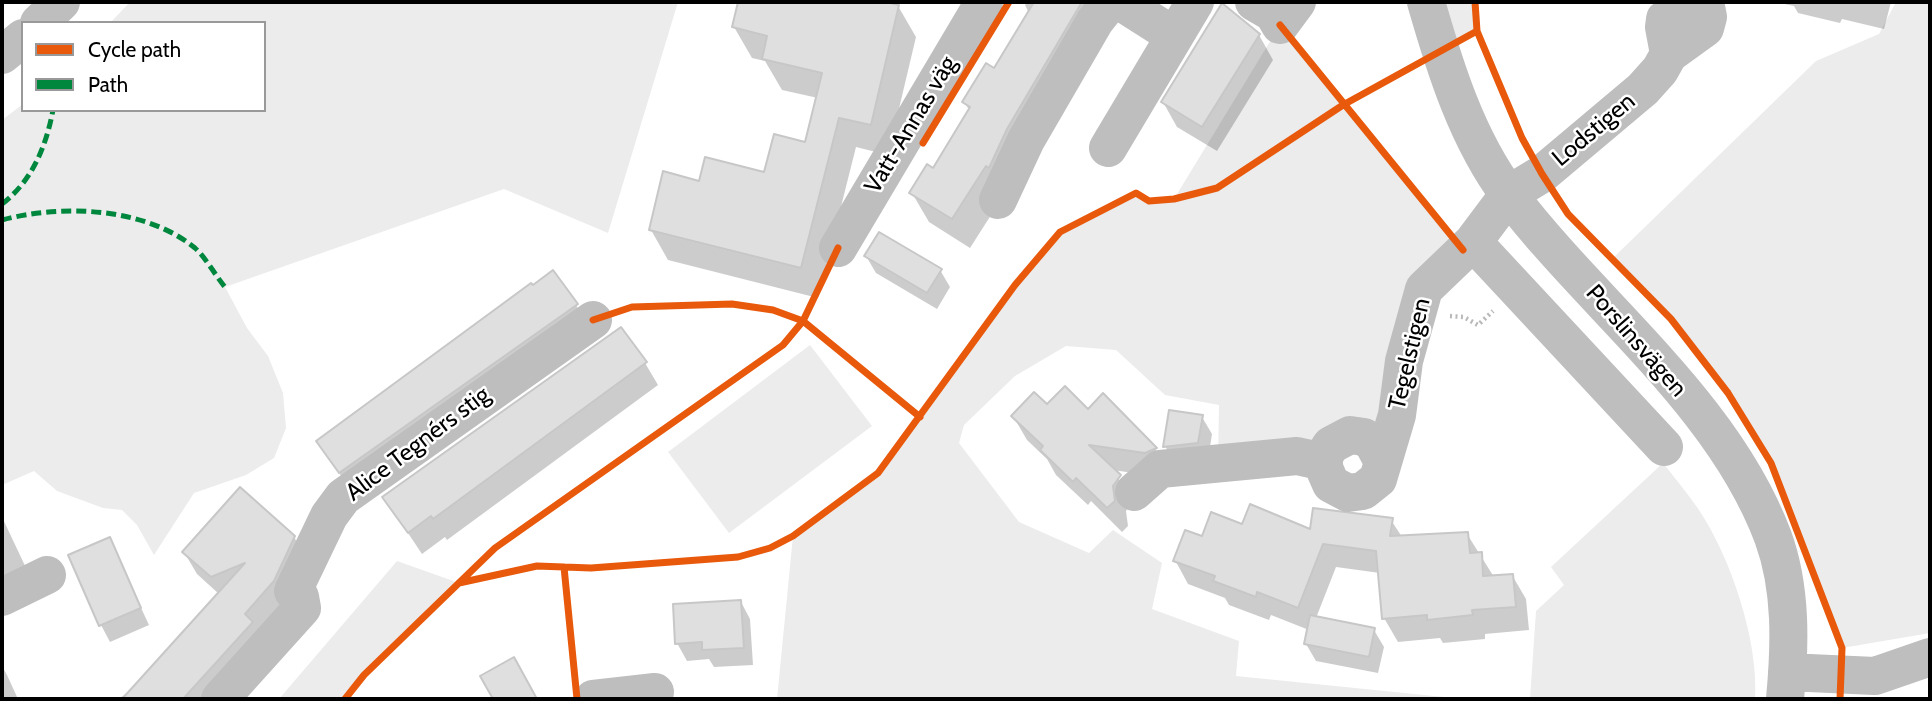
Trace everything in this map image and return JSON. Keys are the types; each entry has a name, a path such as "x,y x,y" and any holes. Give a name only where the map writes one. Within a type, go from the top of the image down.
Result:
{"street":[{"path":"41,21 61,2"},
{"name":"Vatt-Annas väg","path":"838,248 984,2"},
{"path":"998,200 1026,140 1095,21 1110,2"},
{"path":"1121,2 1173,35"},
{"path":"1108,148 1195,2"},
{"path":"1254,2 1273,13 1280,25 1297,2"},
{"name":"Porslinsvägen","path":"1426,2 1440,50 1471,131 1509,194 1702,416 1745,477 1773,539 1786,598 1790,646 1786,686"},
{"name":"Lodstigen","path":"1509,194 1542,174 1643,89 1660,70 1669,54 1664,27 1690,6"},
{"path":"2,55 21,40"},
{"name":"Tegelstigen","path":"1134,492 1160,469 1297,456 1324,462 1331,445 1350,435 1364,437 1373,443 1382,460 1416,371 1417,312 1424,289 1473,242 1509,194"},
{"path":"1473,242 1664,447"},
{"name":"Alice Tegnérs stig","path":"220,699 302,608 300,597 293,591 329,516 344,497 593,320"},
{"path":"2,597 47,575"},
{"path":"1786,686 1875,676 1930,657"},
{"path":"593,699 655,692"}],"path":[{"path":"1417,312 1464,317 1478,325 1517,289"}],"shaded area":[{"path":"130,2 678,2 608,233 504,189 225,287 247,328 268,356 283,393 286,428 274,458 246,475 194,493 154,555 137,525 122,510 103,508 57,491 34,471 2,485 2,120 21,106 21,112 266,112 266,21 112,21"},
{"path":"1426,2 1475,2 1477,31 1440,50"},
{"path":"1896,2 1930,2 1930,633 1842,648 1791,509 1756,435 1700,355 1613,258 1816,61 1879,34"},
{"path":"1280,25 1463,250 1442,268 1379,450 1218,464 1219,405 1165,395 1116,350 1066,346 1015,376 964,425 959,443 1019,522 1089,553 1113,530 1162,563 1152,609 1239,641 1236,676 1464,699 777,699 793,536 878,473 1015,285 1060,232 1136,193 1149,201 1174,199"},
{"path":"810,345 872,426 729,533 668,452"},
{"path":"1663,463 1699,510 1732,576 1741,601 1752,652 1755,699 1530,699 1536,611 1564,585 1551,567"},
{"path":"397,561 459,583 364,675 345,699 279,699"}],"building":[{"path":"738,2 886,2 899,5 871,125 839,118 801,268 649,230 663,171 699,181 705,157 764,172 774,134 805,142 822,73 762,59 767,36 732,27"},
{"path":"1034,2 1082,2 1007,129 989,168 986,166 952,219 909,193 927,164 933,168 970,107 962,102 986,63 994,68"},
{"path":"1222,3 1260,34 1202,127 1161,102"},
{"path":"879,232 942,269 927,293 864,256"},
{"path":"553,270 578,304 339,473 316,441 531,283 533,285"},
{"path":"621,327 647,362 433,519 431,516 408,533 382,497"},
{"path":"1065,386 1088,409 1103,393 1157,448 1145,453 1089,445 1121,475 1113,486 1115,501 1107,508 1076,478 1073,482 1040,450 1043,446 1011,416 1034,392 1047,404"},
{"path":"1169,410 1203,415 1198,443 1163,447"},
{"path":"240,487 295,536 274,581 245,614 253,622 183,699 122,699 245,563 211,577 182,552"},
{"path":"1250,504 1310,529 1313,508 1393,518 1390,536 1468,532 1470,553 1482,552 1483,576 1513,574 1516,607 1472,610 1473,615 1427,620 1427,615 1382,619 1376,551 1323,544 1298,608 1257,592 1256,597 1213,581 1215,576 1173,561 1185,530 1202,536 1211,512 1242,524"},
{"path":"110,537 141,608 99,626 68,555"},
{"path":"741,600 744,648 702,650 702,642 675,644 673,604"},
{"path":"1310,615 1375,628 1369,657 1304,644"},
{"path":"514,657 537,699 493,699 480,676"}],"marked path":[{"path":"2,204 22,185 36,162 52,112"},
{"path":"2,220 25,215 76,211 128,217 152,224 175,234 195,248 225,287"}],"cycle path":[{"path":"923,143 1009,2"},
{"path":"1475,2 1477,31 1522,138 1542,174 1568,214 1671,319 1728,393 1771,463 1842,648 1840,699"},
{"path":"1280,25 1463,250"},
{"path":"459,583 537,566 591,568 738,557 770,548 793,536 878,473 1015,285 1060,232 1136,193 1149,201 1174,199 1217,188 1343,105 1477,31"},
{"path":"345,699 364,675 495,548 783,345 803,321 838,248"},
{"path":"593,320 632,307 732,304 773,310 803,321 920,417"},
{"path":"564,567 577,699"}]}
